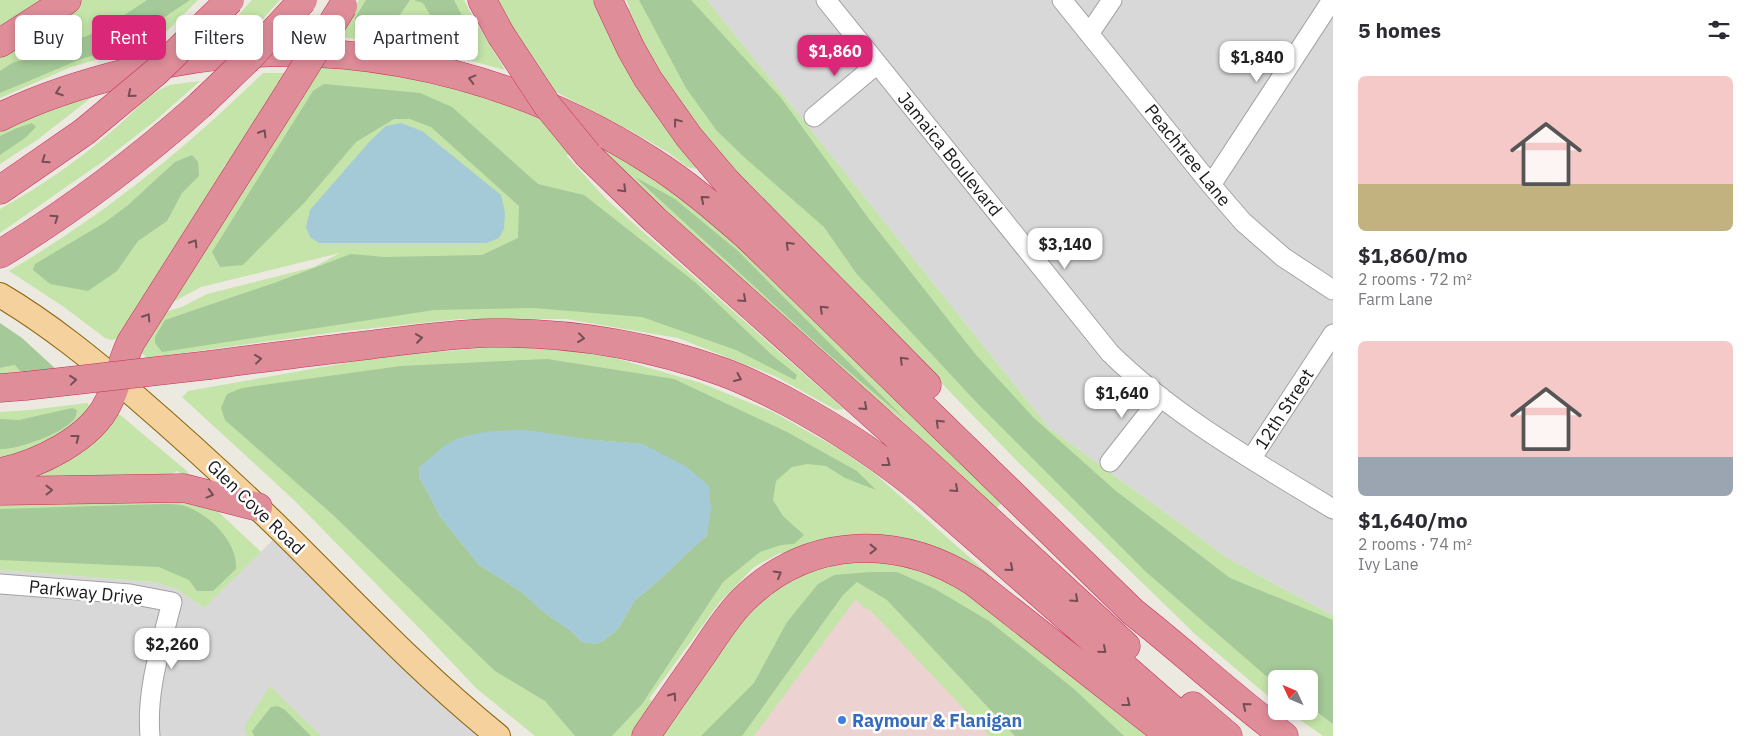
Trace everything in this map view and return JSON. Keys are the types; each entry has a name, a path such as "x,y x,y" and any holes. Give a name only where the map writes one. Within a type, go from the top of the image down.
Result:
{"highway":[{"path":"0,43 67,0"},
{"path":"0,190 84,132 156,72 230,0"},
{"path":"7,249 110,179 200,105 250,57 303,0"},
{"path":"482,0 501,35 548,105 588,155 654,219 1228,736"},
{"path":"608,0 631,49 648,79 668,110 708,160 751,206 1142,602 1178,648"},
{"path":"0,472 33,462 48,455 77,437 104,410 131,342 344,3"},
{"path":"0,117 61,92 123,73 173,62 260,52 326,54 404,64 458,75 491,84 540,103 603,132 677,179 725,217 789,276 1133,612 1284,736"},
{"path":"12,387 429,337 512,334 549,335 608,342 666,355 724,372 753,385 806,412 881,458 928,496 1203,736"},
{"path":"0,491 184,488 258,507"},
{"path":"646,736 726,621 752,592 776,575 808,559 840,551 869,548 902,551 918,555 934,560 962,574 1170,736"}],"main road":[{"name":"Glen Cove Road","path":"0,295 29,313 117,380 174,429 258,507 424,672 498,736"}],"street":[{"name":"Jamaica Boulevard","path":"826,0 1110,353 1161,397 1199,425 1333,509"},
{"name":"Peachtree Lane","path":"1062,0 1243,222 1296,266 1333,290"},
{"path":"1090,34 1112,0"},
{"path":"1211,185 1332,0"},
{"path":"814,117 877,64"},
{"name":"12th Street","path":"1251,459 1333,334"},
{"path":"1110,462 1161,397"},
{"name":"Parkway Drive","path":"0,584 130,594 172,602 151,686 148,717 150,736"}],"shaded area":[{"path":"707,0 1333,0 1333,616 1229,559 1049,428"},
{"path":"282,531 498,736 0,736 0,570 153,582 177,589 204,608"},
{"path":"860,586 1003,736 750,736"}],"green space":[{"path":"0,0 46,0 22,15 15,15 15,20 0,29"},
{"path":"78,0 198,0 183,15 176,15 176,22 166,32 166,15 92,15 92,60 96,60 71,67 0,98 0,50 15,40 15,60 82,60 82,15 55,15"},
{"path":"147,0 190,0 166,16 124,15"},
{"path":"252,0 280,0 263,19 263,15 238,15"},
{"path":"359,0 464,0 472,15 355,15 355,39 345,38 345,23"},
{"path":"366,0 410,0 400,15 357,15"},
{"path":"414,0 454,0 462,15 430,15 423,3"},
{"path":"495,0 596,0 626,63 652,103 694,159 696,169 687,167 669,153 633,132 550,89"},
{"path":"626,0 707,0 1049,428 1229,559 1333,616 1333,736 1323,736 1301,720 1318,720 1318,670 1268,670 1268,696 1196,635 1018,462 693,127 646,53 623,10 630,8"},
{"path":"639,0 691,0 781,98 869,219 976,355 1034,418 1116,491 1230,578 1333,620 1333,724 1318,713 1318,670 1268,670 1268,677 1145,571 978,404 856,273 824,227 717,131 686,88"},
{"path":"478,25 505,70 467,60 478,60"},
{"path":"92,34 92,56 82,59 82,38"},
{"path":"22,60 79,60 0,93 0,71 12,63"},
{"path":"319,64 410,76 483,95 525,110 615,154 672,191 752,257 1003,501 996,509 896,415 869,395 605,157 566,155 607,200 844,409 836,410 775,376 678,338 566,319 459,319 337,332 147,358 141,352 157,314 182,307 207,294 314,267 340,253 201,287 173,302 169,296 182,276 188,280 196,255"},
{"path":"263,73 290,73 234,157 223,167 228,171 122,337 112,340 105,338 64,307 9,271 78,227 142,180 203,129"},
{"path":"200,81 155,121 102,162 0,233 0,209 47,181 77,160 157,91 166,86"},
{"path":"324,84 420,93 452,107 538,184 584,195 696,283 772,355 797,375 795,380 736,350 642,317 534,308 434,310 162,352 155,343 155,337 165,320 274,283 351,254 384,257 482,255 518,238 519,206 431,127 410,119 394,119 356,142 304,203 243,265 220,267 212,252 313,91"},
{"path":"100,91 37,140 0,164 0,131 35,115"},
{"path":"32,123 36,127 25,138 0,155 0,136"},
{"path":"192,155 198,162 199,176 182,193 167,221 138,241 117,271 88,291 50,284 33,270 35,264 104,223 127,206 175,162"},
{"path":"635,177 675,199 738,251 906,420 827,353"},
{"path":"0,323 22,338 58,371 23,375 15,365 0,368"},
{"path":"509,346 601,354 701,383 773,412 839,449 874,473 1026,607 953,559 780,553 754,567 719,603 649,699 657,704 634,736 535,736 476,688 294,500 182,397 188,391 385,356"},
{"path":"547,359 674,379 787,432 857,471 876,490 845,478 826,466 807,464 792,467 776,481 773,500 783,516 804,535 794,544 781,545 760,552 723,582 642,704 612,736 575,736 545,701 495,671 333,515 225,420 221,408 227,394 242,388 401,366","holes":["594,440 643,444 707,535 635,600 618,629 596,644 582,642 572,632 541,610 523,593 479,565 441,518 419,477 419,467 430,459"]},
{"path":"15,365 23,375 0,377 0,368"},
{"path":"87,403 93,408 64,433 8,460 0,461 0,412"},
{"path":"72,408 77,410 75,418 70,424 51,435 29,444 0,449 0,419 19,420"},
{"path":"114,413 119,414 188,472 188,476 186,477 177,471 173,473 174,478 36,480 23,475"},
{"path":"182,494 210,504 261,552 204,608 177,589 153,582 0,570 0,499"},
{"path":"182,505 194,510 212,522 227,539 235,559 236,569 213,591 197,591 189,580 159,567 0,560 0,509"},
{"path":"888,561 946,578 1015,629 1147,736 990,736 870,610 864,608 856,599 754,736 657,736 737,620 765,595 817,566"},
{"path":"897,572 935,589 989,621 1074,689 1124,736 1015,736 887,600 857,582 843,595 742,736 701,736 754,683 787,622 818,584 834,575"},
{"path":"270,686 321,736 247,736 244,727"},
{"path":"278,706 285,710 311,736 254,736 252,731 271,707"}],"water":[{"path":"401,123 422,131 501,195 505,213 504,229 499,238 487,243 319,243 310,237 306,227 310,210 370,141 386,126"},
{"path":"526,430 594,440 643,444 687,467 709,486 711,510 707,535 635,600 618,629 596,644 582,642 572,632 541,610 523,593 479,565 441,518 419,477 419,467 440,449 461,438 483,432"}],"place":[{"name":"Raymour & Flanigan","path":"842,720"}]}
